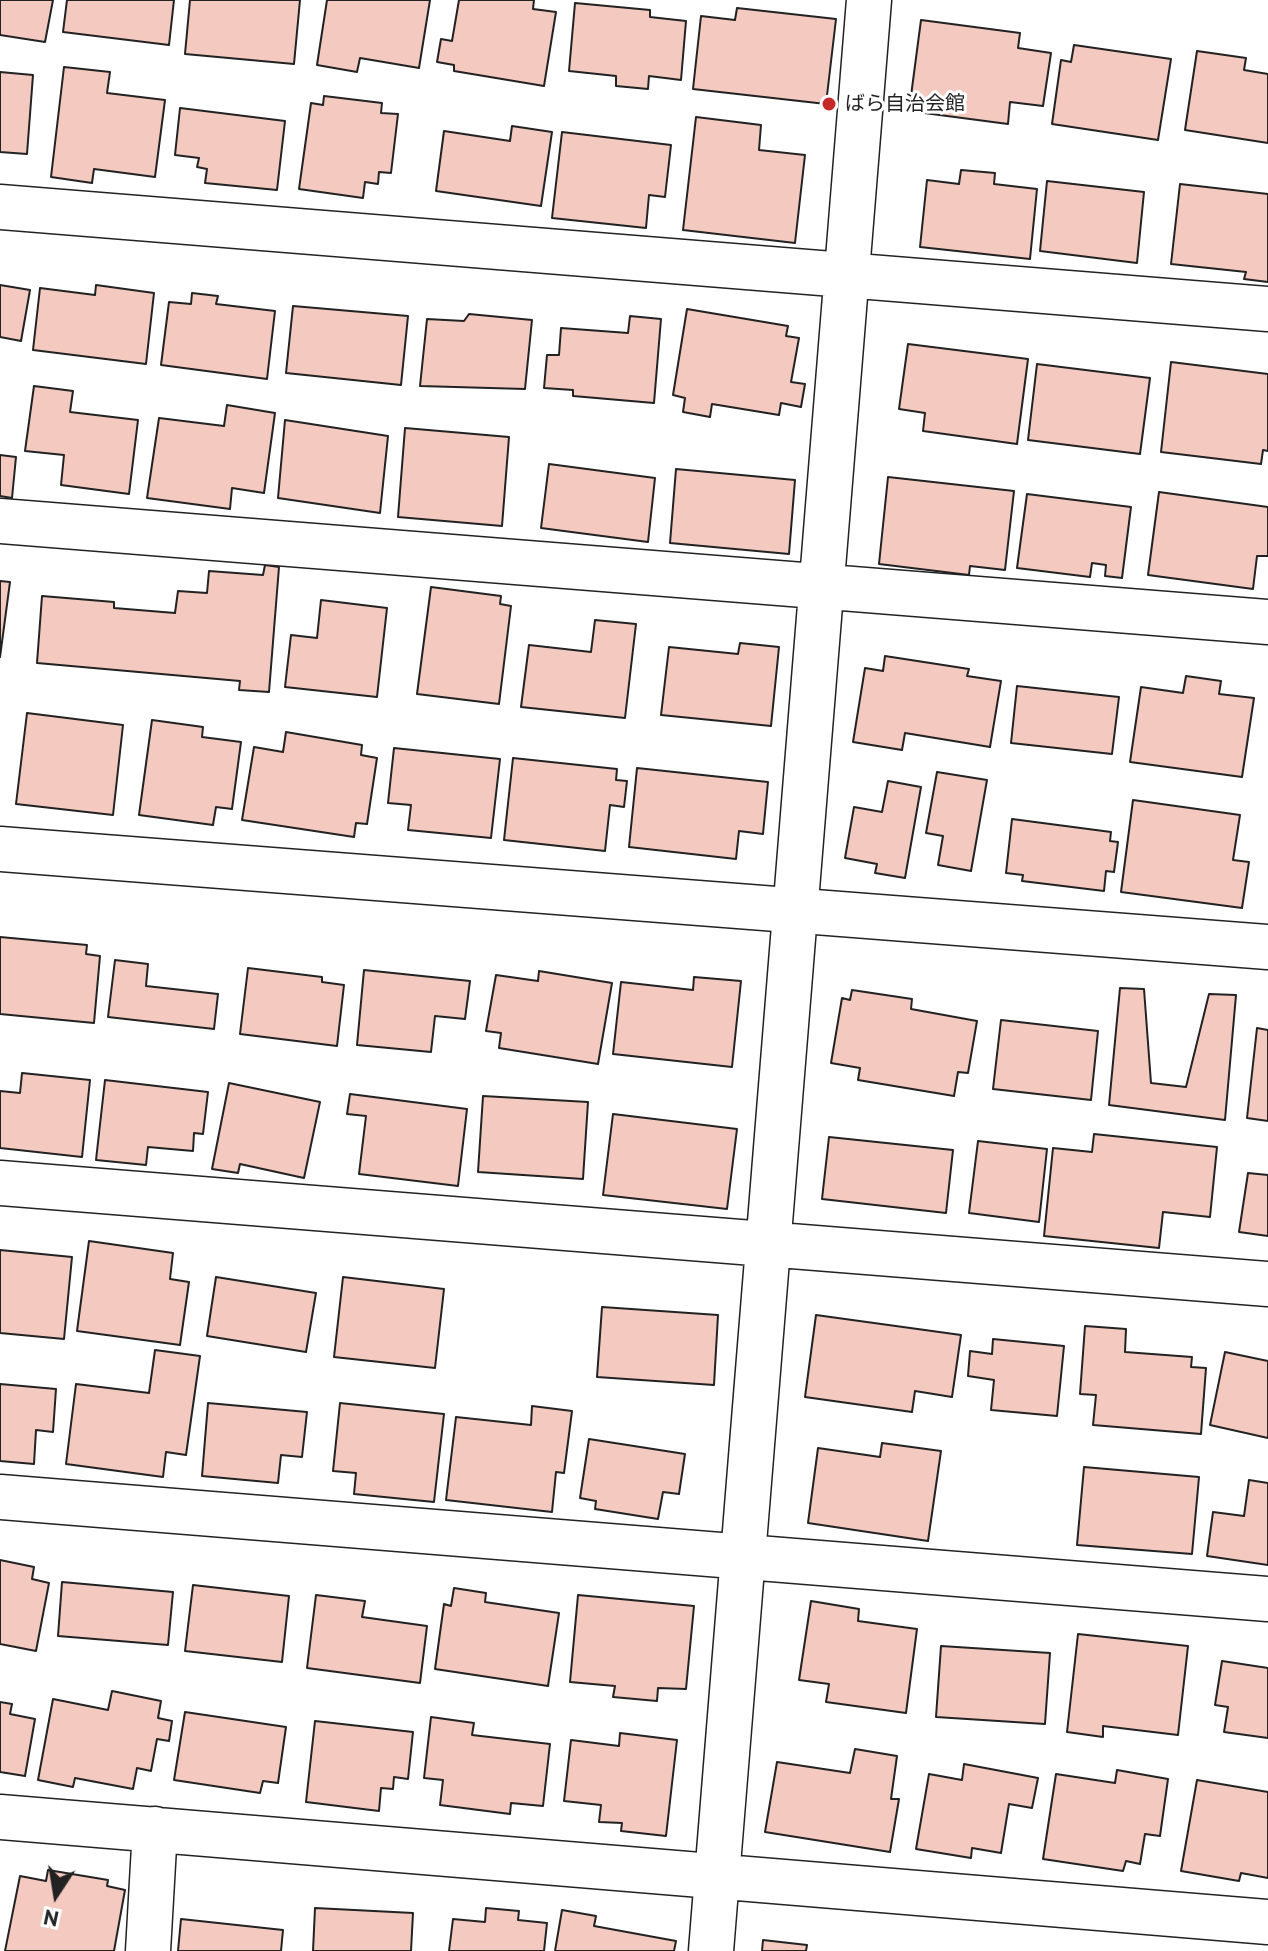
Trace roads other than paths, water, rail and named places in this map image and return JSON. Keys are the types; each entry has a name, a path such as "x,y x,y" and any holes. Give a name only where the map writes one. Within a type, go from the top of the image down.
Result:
{"street":[{"path":"711,1951 869,0"},
{"path":"0,207 1268,309"},
{"path":"0,521 1268,622"},
{"path":"0,849 1268,947"},
{"path":"0,1183 1268,1284"},
{"path":"0,1497 1268,1599"},
{"path":"0,1817 1268,1922"},
{"path":"148,1951 155,1829"}],"place":[{"name":"ばら自治会館","path":"829,104"}]}
